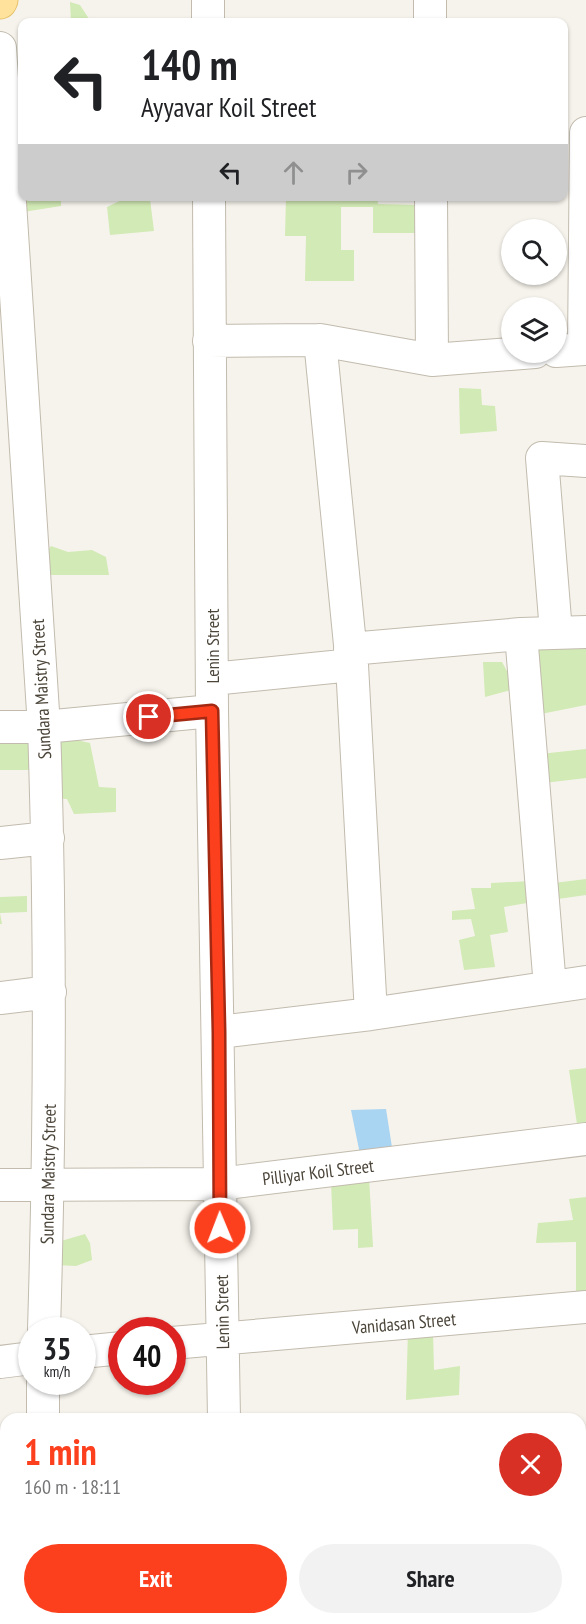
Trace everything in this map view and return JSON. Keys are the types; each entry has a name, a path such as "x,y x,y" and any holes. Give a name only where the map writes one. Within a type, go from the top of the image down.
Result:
{"street":[{"path":"208,0 208,18"},
{"path":"430,0 430,18"},
{"path":"0,19 1,1"},
{"name":"Sundara Maistry Street","path":"0,48 44,726 48,838 50,992 44,1317"},
{"path":"567,350 584,349 586,133"},
{"name":"Lenin Street","path":"209,201 212,711 224,1413"},
{"path":"431,201 432,360"},
{"path":"320,340 351,657 371,1014"},
{"path":"209,341 320,340 432,360 501,355"},
{"path":"212,679 520,634 571,632 542,458 586,461"},
{"path":"520,634 550,987"},
{"path":"0,727 44,726 212,711"},
{"path":"0,843 48,838"},
{"path":"219,1032 371,1014 586,982"},
{"path":"0,998 50,992"},
{"name":"Pilliyar Koil Street","path":"0,1185 219,1184 586,1138"},
{"name":"Vanidasan Street","path":"186,1342 586,1307"},
{"path":"0,1362 18,1360"},
{"path":"43,1395 43,1413"}],"green space":[{"path":"70,2 80,5 88,18 71,18"},
{"path":"22,201 61,201 61,206 23,212"},
{"path":"120,201 150,201 154,231 110,235 107,207"},
{"path":"286,201 378,201 378,204 417,205 417,233 373,233 373,207 341,207 341,250 354,250 354,281 305,281 306,236 285,236"},
{"path":"459,388 481,389 482,405 495,406 497,431 460,434"},
{"path":"51,546 68,552 92,550 106,557 109,575 46,575 43,557"},
{"path":"586,634 586,705 531,716 526,638"},
{"path":"483,662 502,662 508,673 511,690 485,697"},
{"path":"48,734 90,743 99,787 116,788 116,812 74,814 67,799 51,798"},
{"path":"28,737 39,770 0,770 0,744"},
{"path":"586,749 586,778 544,783 540,754"},
{"path":"586,879 586,895 558,899 554,883"},
{"path":"531,881 533,902 504,907 508,932 490,935 495,967 464,970 459,940 475,936 471,919 452,920 452,911 475,909 471,888 491,888 491,883"},
{"path":"27,896 27,912 0,913 0,897"},
{"path":"586,1068 586,1130 578,1131 569,1070"},
{"path":"369,1177 373,1247 358,1248 358,1229 333,1230 331,1182"},
{"path":"586,1197 586,1297 576,1299 576,1242 536,1243 538,1223 573,1220 569,1199"},
{"path":"85,1234 90,1243 92,1260 76,1266 56,1265 61,1241"},
{"path":"408,1330 433,1332 434,1370 460,1366 459,1395 406,1400"}],"water":[{"path":"386,1109 394,1160 362,1164 351,1110"}],"route":[{"path":"149,717 212,711 219,1032 220,1228"}]}
